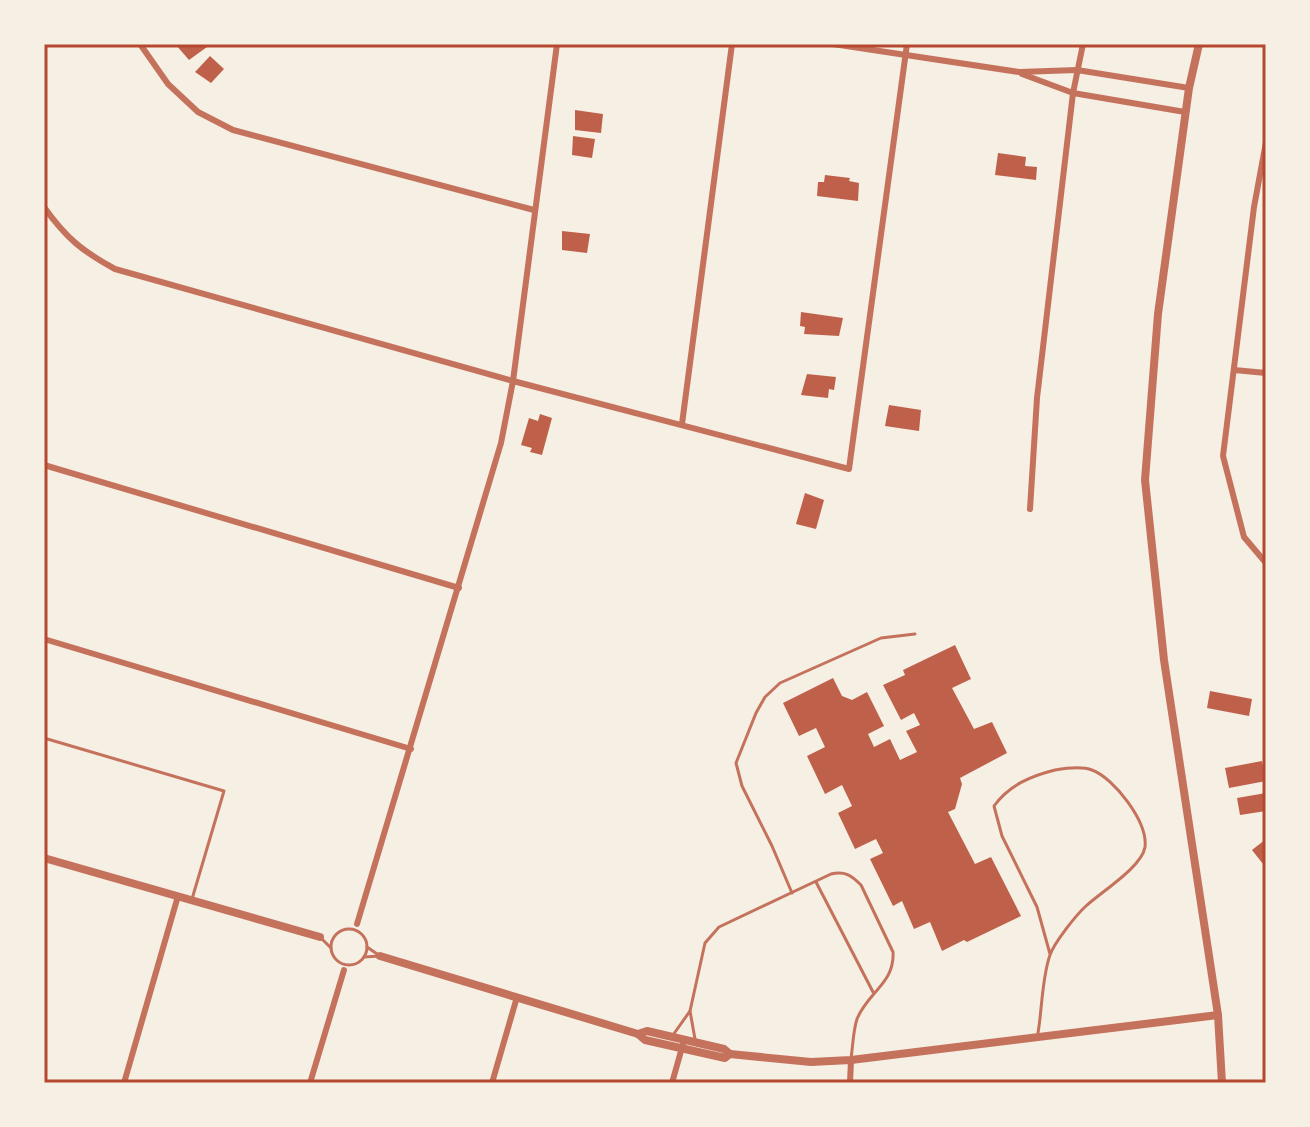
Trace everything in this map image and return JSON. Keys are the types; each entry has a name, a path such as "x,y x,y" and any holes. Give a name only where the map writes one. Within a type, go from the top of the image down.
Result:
{"street":[{"path":"140,44 168,84 198,112 233,130 534,210"},
{"path":"357,924 501,443 513,381 557,44"},
{"path":"682,424 732,44"},
{"path":"833,44 1019,72 1077,70 1189,88"},
{"path":"44,207 81,250 115,269 513,381 849,469 907,44"},
{"path":"1030,509 1037,398 1073,93 1083,44"},
{"path":"1199,44 1185,112 1158,314 1145,480 1164,660 1218,1015 1222,1083"},
{"path":"1019,72 1073,93 1185,112"},
{"path":"1266,142 1254,207 1223,456 1244,537 1266,563"},
{"path":"1234,370 1266,373"},
{"path":"44,465 459,588"},
{"path":"44,639 411,749"},
{"path":"44,858 320,937"},
{"path":"124,1083 178,896"},
{"path":"380,956 638,1034 645,1040 697,1044 724,1049 730,1054 811,1062 851,1060 1218,1015"},
{"path":"310,1083 344,970"},
{"path":"492,1083 517,997"},
{"path":"638,1034 647,1031 670,1037 703,1054 725,1058 730,1054"},
{"path":"672,1083 683,1045"},
{"path":"850,1083 851,1060"}],"lane":[{"path":"792,893 742,786 736,763 756,713 765,697 780,683 881,638 915,634"},
{"path":"44,738 224,791 192,900"},
{"path":"1038,1037 1050,954 1037,907 1002,836 994,806 1019,783 1043,773 1064,768 1090,769 1123,794 1141,825 1145,846 1139,862 1083,909 1050,954"},
{"path":"703,1054 697,1044 690,1011 705,943 719,927 842,872 853,876 861,885 893,952 892,972 857,1020 851,1060"},
{"path":"816,882 874,993"},
{"path":"320,937 334,936 357,924 367,947 380,956"},
{"path":"349,929 360,932"},
{"path":"334,936 332,954 344,970 364,957 380,956"},
{"path":"320,937 331,948"},
{"path":"364,957 367,947"},
{"path":"340,963 351,965"},
{"path":"670,1037 690,1011"}],"building":[{"path":"178,44 205,44 207,47 189,60"},
{"path":"210,56 224,69 211,83 195,72"},
{"path":"575,110 603,114 601,133 575,130"},
{"path":"573,136 595,139 592,158 572,155"},
{"path":"998,153 1026,157 1025,166 1037,167 1036,180 995,175"},
{"path":"825,175 850,178 849,181 859,183 858,201 817,196 818,182 824,182"},
{"path":"562,231 590,234 587,253 562,250"},
{"path":"801,312 843,318 839,336 804,334 805,327 800,326"},
{"path":"807,374 836,377 834,390 829,389 828,398 801,395"},
{"path":"889,405 921,410 919,431 885,426"},
{"path":"540,414 552,418 542,455 530,452 532,448 521,445 529,418 538,421"},
{"path":"805,493 824,500 816,529 796,524"},
{"path":"955,645 971,679 952,688 974,729 992,722 1007,753 960,778 962,784 955,809 948,812 975,864 991,857 1021,916 942,951 930,922 914,929 902,901 893,906 870,859 883,853 876,839 855,849 838,813 852,806 842,785 825,794 807,756 825,747 816,728 799,736 783,703 833,678 842,696 852,700 867,692 884,726 868,734 874,747 890,739 900,760 917,752 906,731 920,725 914,713 901,720 883,685 905,675 903,670"},
{"path":"1210,691 1252,699 1249,716 1207,708"},
{"path":"1262,761 1266,781 1229,788 1225,768"},
{"path":"1266,793 1266,811 1240,815 1237,798"},
{"path":"1266,839 1266,862 1263,864 1252,850"}]}
